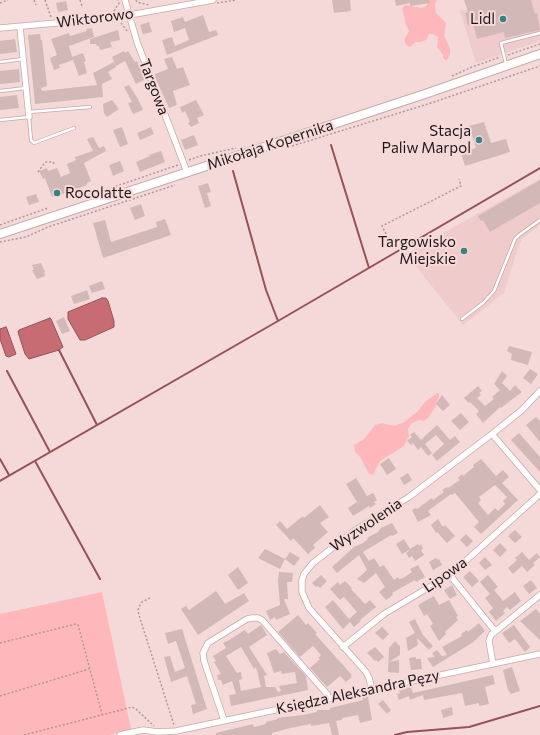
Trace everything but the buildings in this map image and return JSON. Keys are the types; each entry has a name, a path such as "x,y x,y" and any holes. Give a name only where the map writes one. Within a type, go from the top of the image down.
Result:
{"main road":[{"name":"Mikołaja Kopernika","path":"0,234 425,94 540,54"}],"street":[{"name":"Targowa","path":"125,0 136,42 181,162 187,172"},
{"name":"Wiktorowo","path":"0,28 113,18 213,0"},
{"path":"20,27 29,115"},
{"name":"Wyzwolenia","path":"372,690 366,672 309,608 302,592 302,580 307,569 354,531 409,497 492,434 522,410 540,392"},
{"path":"492,434 540,490"},
{"name":"Lipowa","path":"343,647 384,614 450,574 475,554 540,494"},
{"path":"450,574 495,631"},
{"path":"494,664 489,641 491,635 539,599"},
{"path":"224,720 204,661 203,653 208,643 247,619 258,618 262,620 327,694 328,698"},
{"name":"Księdza Aleksandra Pęzy","path":"120,735 144,730 164,732 176,731 540,654"}],"lane":[{"path":"507,66 501,43 540,33"},
{"path":"0,62 23,59"},
{"path":"0,91 26,88"},
{"path":"0,120 90,107"},
{"path":"29,115 31,140 34,142 74,128"},
{"path":"462,319 483,303 494,291 515,239 519,234 540,220"}],"path":[{"path":"0,3 8,0"},
{"path":"34,0 36,5"},
{"path":"45,0 50,17 56,16"},
{"path":"80,0 82,6"},
{"path":"109,12 115,11 119,3 118,0"},
{"path":"136,0 137,2 149,5"},
{"path":"119,22 124,26 128,34"},
{"path":"449,77 472,66 540,44"},
{"path":"291,147 428,104 540,66"},
{"path":"95,196 102,191 179,165 181,162 239,147"},
{"path":"38,172 46,162 53,162 55,165"},
{"path":"386,234 382,226 460,186 459,179"},
{"path":"0,242 26,237 48,227 177,184"},
{"path":"0,225 48,208"},
{"path":"150,598 142,602 138,610 176,731"},
{"path":"0,643 76,624 78,625 102,714"},
{"path":"0,696 90,669"},
{"path":"24,735 132,707 154,726 164,732"}],"shaded area":[{"path":"427,0 437,0 435,5 436,13 446,23 444,36 450,48 450,54 447,60 443,58 443,55 437,47 438,37 433,34 429,34 426,40 416,42 410,47 406,45 404,40 409,31 405,23 402,9 405,5 422,8 428,3"},
{"path":"507,0 540,0 540,41 476,63 460,11"},
{"name":"Targowisko Miejskie","path":"540,179 540,225 522,239 504,293 463,325 406,254"},
{"path":"102,298 106,298 108,301 114,321 114,327 85,340 80,340 68,319 68,312"},
{"path":"50,318 63,347 59,350 29,359 25,354 18,332 19,330"},
{"path":"6,327 16,354 9,357 6,356 0,339 0,329"},
{"path":"437,393 439,393 439,396 435,408 428,418 424,421 419,420 411,424 408,429 409,436 404,446 380,461 373,475 369,474 360,457 355,452 354,445 364,439 375,425 382,423 394,426 404,422"},
{"path":"102,592 131,729 110,735 0,735 0,614"}],"waterway":[{"path":"331,145 369,268"},
{"path":"0,481 540,168"},
{"path":"233,171 266,290 278,321"},
{"path":"59,350 97,425"},
{"path":"7,371 50,452"},
{"path":"0,459 9,475"},
{"path":"35,461 100,579"},
{"path":"395,735 407,732 469,727 540,706"}],"place":[{"name":"Lidl","path":"503,19"},
{"name":"Stacja Paliw Marpol","path":"479,140"},
{"name":"Rocolatte","path":"57,193"},
{"name":"Targowisko Miejskie","path":"464,251"}]}
